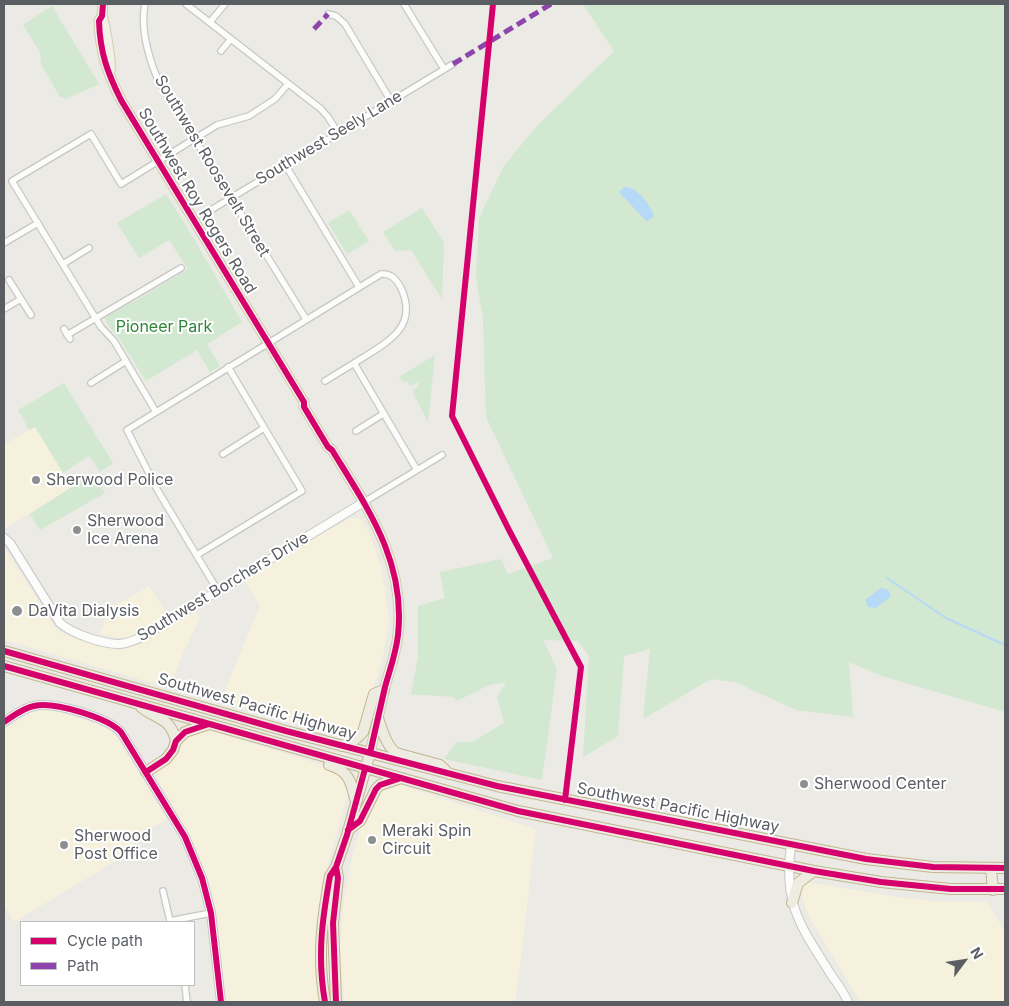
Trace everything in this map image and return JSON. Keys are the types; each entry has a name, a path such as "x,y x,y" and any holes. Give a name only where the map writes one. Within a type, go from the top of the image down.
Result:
{"highway":[{"name":"Southwest Pacific Highway","path":"4,651 342,746 497,786 866,859 951,868 1005,868"},
{"name":"Southwest Pacific Highway","path":"4,666 518,811 788,865 906,886 1005,889"},
{"path":"342,746 357,738 363,732 374,694 384,690"},
{"path":"135,703 153,716 168,723 176,741"},
{"path":"378,718 391,749 396,753 440,765 450,775"},
{"path":"146,772 166,759 176,741 187,731 210,724"},
{"path":"281,745 286,752 343,770 348,776 356,802"},
{"path":"325,1002 321,976 321,930 330,876 336,867 370,753"},
{"path":"348,830 360,821 376,789 380,785 401,778"},
{"path":"336,867 338,878 333,920 336,1002"},
{"path":"991,869 993,890"},
{"path":"792,903 798,883 814,870"},
{"path":"321,930 326,940 328,964 334,979"}],"main road":[{"name":"Southwest Roy Rogers Road","path":"102,4 102,16 99,21 100,44 105,67 110,71 125,109 304,402 308,405 332,444 332,450 364,502 383,538 396,582 399,600 399,625 396,647 370,753"}],"street":[{"name":"Southwest Roosevelt Street","path":"145,4 145,35 152,65 164,90 306,319"},
{"path":"186,4 325,112 338,133"},
{"path":"210,22 225,4"},
{"path":"404,4 444,69"},
{"path":"328,14 336,16 344,24 391,101"},
{"path":"222,52 231,39"},
{"name":"Southwest Seely Lane","path":"206,214 453,64"},
{"path":"156,412 114,341 101,328 12,181 91,134 122,184 221,124 249,116 272,102 288,84"},
{"path":"286,166 359,287"},
{"path":"4,243 38,223"},
{"path":"63,264 88,248"},
{"path":"67,334 120,303 129,300 181,268"},
{"path":"218,591 158,491 127,430 381,274 388,274 394,277 400,286 406,306 402,325 393,338 325,381"},
{"path":"9,280 31,315"},
{"path":"4,309 21,298"},
{"path":"91,382 126,361"},
{"path":"354,363 417,470"},
{"path":"197,555 302,491 228,367"},
{"path":"356,431 383,414"},
{"path":"223,454 264,428"},
{"name":"Southwest Borchers Drive","path":"4,538 10,543 60,623 74,632 103,641 118,644 134,641 442,455"},
{"path":"4,722 28,708 41,705 59,707 103,719 121,732 182,832 202,878 212,913 221,1002"},
{"path":"791,845 788,885 792,903 806,933 849,1002"},
{"path":"163,891 171,921"},
{"path":"176,921 212,913"},
{"path":"185,986 187,1002"}],"shaded area":[{"name":"Sherwood Police","path":"35,426 72,487 4,529 4,445"},
{"path":"350,518 358,518 362,521 370,534 381,567 389,622 382,661 360,731 349,737 340,737 220,702 260,606 244,579"},
{"path":"4,547 55,627 60,632 70,636 119,650 137,644 193,609 200,618 184,651 170,688 4,640"},
{"path":"149,586 168,615 131,637 118,638 100,634 109,609"},
{"path":"40,710 51,710 103,725 111,730 167,819 135,838 132,851 14,922 4,906 4,729 31,713"},
{"path":"202,729 335,769 342,773 349,789 328,865 324,891 321,1002 226,1002 217,918 212,892 192,841 157,778 158,770 185,736"},
{"path":"394,783 536,829 515,1002 344,1002 340,946 344,898 353,853 372,791"},
{"path":"807,882 932,901 987,902 1005,932 1005,1002 860,1002 806,911 801,892"}],"green space":[{"path":"583,4 1005,4 1005,712 882,676 849,662 853,717 796,710 735,682 711,679 643,719 650,649 624,656 618,736 583,757 589,656 578,641 543,640 557,669 542,780 444,759 456,742 472,742 504,723 497,697 506,682 489,685 457,701 453,697 411,694 418,657 418,606 445,598 440,572 501,559 508,574 553,558 486,417 483,319 476,277 479,218 504,166 535,128 614,51"},
{"path":"52,6 99,84 66,99 60,97 41,64 40,52 23,25"},
{"name":"Pioneer Park","path":"166,194 242,322 207,344 220,366 210,372 197,350 146,381 105,318 188,269 169,240 139,258 117,223"},
{"path":"422,208 444,243 442,299 411,250 395,251 383,232"},
{"path":"349,210 369,241 347,254 328,223"},
{"path":"435,355 428,422 413,393 413,390 419,386 417,382 410,386 407,381 403,383 399,377"},
{"path":"64,383 113,463 100,472 89,456 63,473 35,427 29,430 18,410"},
{"path":"94,475 105,493 40,530 30,514"}],"water":[{"path":"624,187 634,190 642,196 654,215 651,219 646,221 619,192"},
{"path":"881,588 887,589 891,596 876,608 868,607 865,600"}],"waterway":[{"path":"887,578 946,618 1005,645"}],"marked path":[{"path":"453,64 551,4"},
{"path":"314,29 328,14"}],"cycle path":[{"path":"103,4 102,16 99,21 103,52 108,71 121,100 304,402 304,407 328,447 332,450 359,494 382,537 396,584 399,609 398,635 370,753"},
{"path":"493,4 452,416 581,667 565,800"},
{"path":"4,651 286,731 497,786 866,859 933,867 1005,868"},
{"path":"4,666 518,811 814,871 881,882 951,889 1005,889"},
{"path":"4,722 18,712 30,707 43,705 67,708 93,716 105,721 121,732 185,837 202,878 211,913 221,1002"},
{"path":"146,772 166,759 173,750 176,741 185,732 209,724"},
{"path":"325,1002 321,954 327,892 330,876 336,867 347,835 365,769"},
{"path":"348,830 360,821 376,789 380,785 401,778"},
{"path":"336,867 338,878 333,923 336,1002"}],"place":[{"name":"Sherwood Police","path":"36,480"},
{"name":"Sherwood Ice Arena","path":"77,530"},
{"name":"DaVita Dialysis","path":"17,611"},
{"name":"Sherwood Center","path":"804,784"},
{"name":"Meraki Spin Circuit","path":"372,840"},
{"name":"Sherwood Post Office","path":"64,845"}]}
